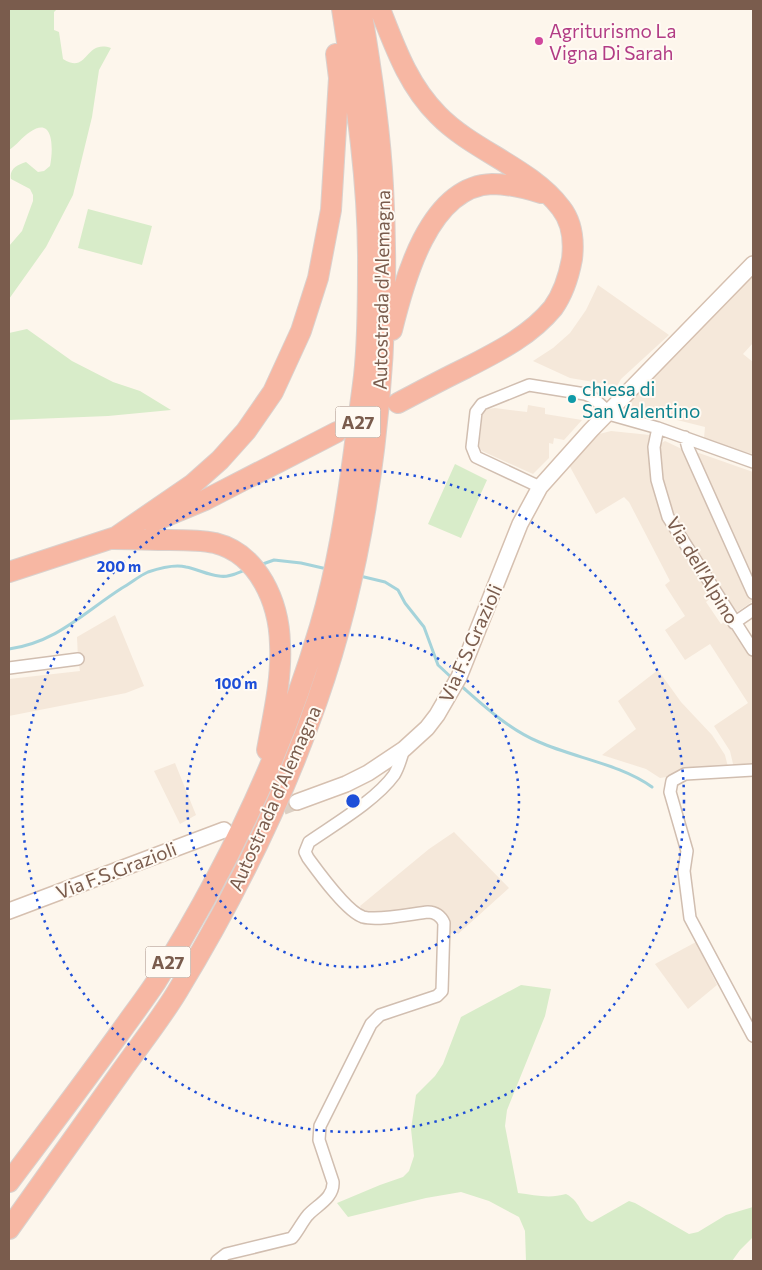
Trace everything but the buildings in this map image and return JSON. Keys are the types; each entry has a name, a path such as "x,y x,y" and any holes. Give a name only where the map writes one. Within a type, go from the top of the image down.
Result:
{"highway":[{"name":"A27","path":"113,539 193,484 220,460 246,431 273,392 301,331 318,278 331,210 339,78 330,9"},
{"name":"Autostrada d'Alemagna","path":"9,1182 76,1094 155,984 202,905 246,820 274,758 297,697 320,624 335,565 348,493 364,374 368,266 364,184 355,94 342,9"},
{"name":"Autostrada d'Alemagna","path":"9,1229 175,995 222,913 266,826 292,767 321,690 340,626 354,571 368,495 382,374 386,268 383,184 374,92 361,9"},
{"name":"A27","path":"380,9 404,68 420,95 459,134 529,178 550,196 562,209 571,230 573,247 570,269 562,292 553,307 540,321 508,346 398,402"},
{"name":"A27","path":"382,374 408,274 424,237 445,207 470,189 490,184 517,186 550,196"},
{"name":"A27","path":"9,572 113,539 205,500 337,432"},
{"name":"A27","path":"113,539 202,541 217,544 242,556 253,565 263,580 276,615 280,643 280,664 265,756 259,783 246,820"}],"main road":[{"name":"Via F.S.Grazioli","path":"297,802 346,784 386,762 427,728 449,696 467,658 516,532 540,488 608,412 753,264"},
{"name":"Via F.S.Grazioli","path":"9,911 224,830"}],"street":[{"path":"540,488 476,457 472,447 478,407 524,386 534,385 585,394 592,397 608,412 618,417 658,428 753,462"},
{"name":"Via dell'Alpino","path":"658,428 654,447 657,480 668,518 753,650"},
{"path":"685,437 688,448 753,593"},
{"path":"734,623 753,610"},
{"path":"9,668 78,659"},
{"path":"217,1261 226,1254 292,1238 307,1216 328,1197 333,1187 319,1140 320,1126 371,1024 380,1015 437,996 442,991 444,923 442,919 433,912 373,918 360,916 349,909 305,852 309,842 382,788 393,775 404,749"},
{"path":"753,770 686,774 672,781 670,792 687,851 684,871 690,918 753,1036"}],"shaded area":[{"path":"753,276 753,343 743,354 753,362 753,454 704,438 705,427 629,408 631,396 671,355 680,350"},
{"path":"598,285 669,335 621,379 617,386 570,378 533,361 553,348 570,333 586,310"},
{"path":"528,405 545,408 545,414 582,420 564,440 554,438 553,444 549,443 549,458 533,474 482,451 479,447 483,411 495,408 527,412"},
{"path":"611,431 650,435 648,452 664,516 674,538 713,596 706,602 721,624 727,620 753,657 753,768 738,770 733,764 730,751 714,726 748,703 710,644 685,660 665,630 685,616 665,585 670,581 629,502 624,497 596,514 569,465 595,435"},
{"path":"665,441 684,450 753,601 734,614 669,509 660,467 660,444"},
{"path":"697,453 753,472 753,582"},
{"path":"115,615 144,686 126,693 9,716 9,679 80,671 77,637"},
{"path":"658,670 681,702 712,735 725,755 728,767 660,778 646,769 602,755 636,729 618,701"},
{"path":"175,763 196,815 180,824 154,771"},
{"path":"454,832 509,888 458,934 455,930 451,934 438,916 365,916 360,906 429,849"},
{"path":"696,942 717,985 688,1009 655,964"}],"green space":[{"path":"9,9 57,9 54,12 54,30 59,32 63,59 71,63 78,63 96,48 111,48 99,70 92,117 73,195 46,247 9,299 9,246 22,231 33,201 30,189 11,179 11,173 17,166 26,162 38,172 44,171 50,166 52,145 48,132 44,128 38,128 24,136 9,150"},
{"path":"88,209 152,226 142,265 78,248"},
{"path":"27,329 72,361 113,382 140,391 171,410 108,416 9,420 9,333"},
{"path":"455,464 487,480 461,538 428,524"},
{"path":"521,985 551,989 545,1016 507,1110 505,1126 518,1193 536,1196 566,1194 575,1201 588,1220 592,1222 629,1201 689,1234 698,1232 726,1215 753,1207 753,1237 732,1261 526,1261 525,1231 519,1217 489,1201 461,1192 426,1198 348,1217 337,1203 403,1177 409,1171 414,1156 411,1129 416,1095 435,1076 443,1064 461,1017"}],"waterway":[{"path":"260,565 274,560 301,563 327,569"},
{"path":"9,649 41,640 56,633 148,572 167,567 181,566 226,576 245,570"},
{"path":"360,576 385,582 398,590 405,603 424,627 438,665 452,678"},
{"path":"459,684 496,716 528,737 553,748 612,767 652,787"}],"tunnel":[{"path":"240,824 297,802"}],"place":[{"name":"Agriturismo La Vigna Di Sarah","path":"539,41"},
{"name":"chiesa di San Valentino","path":"572,399"}]}
